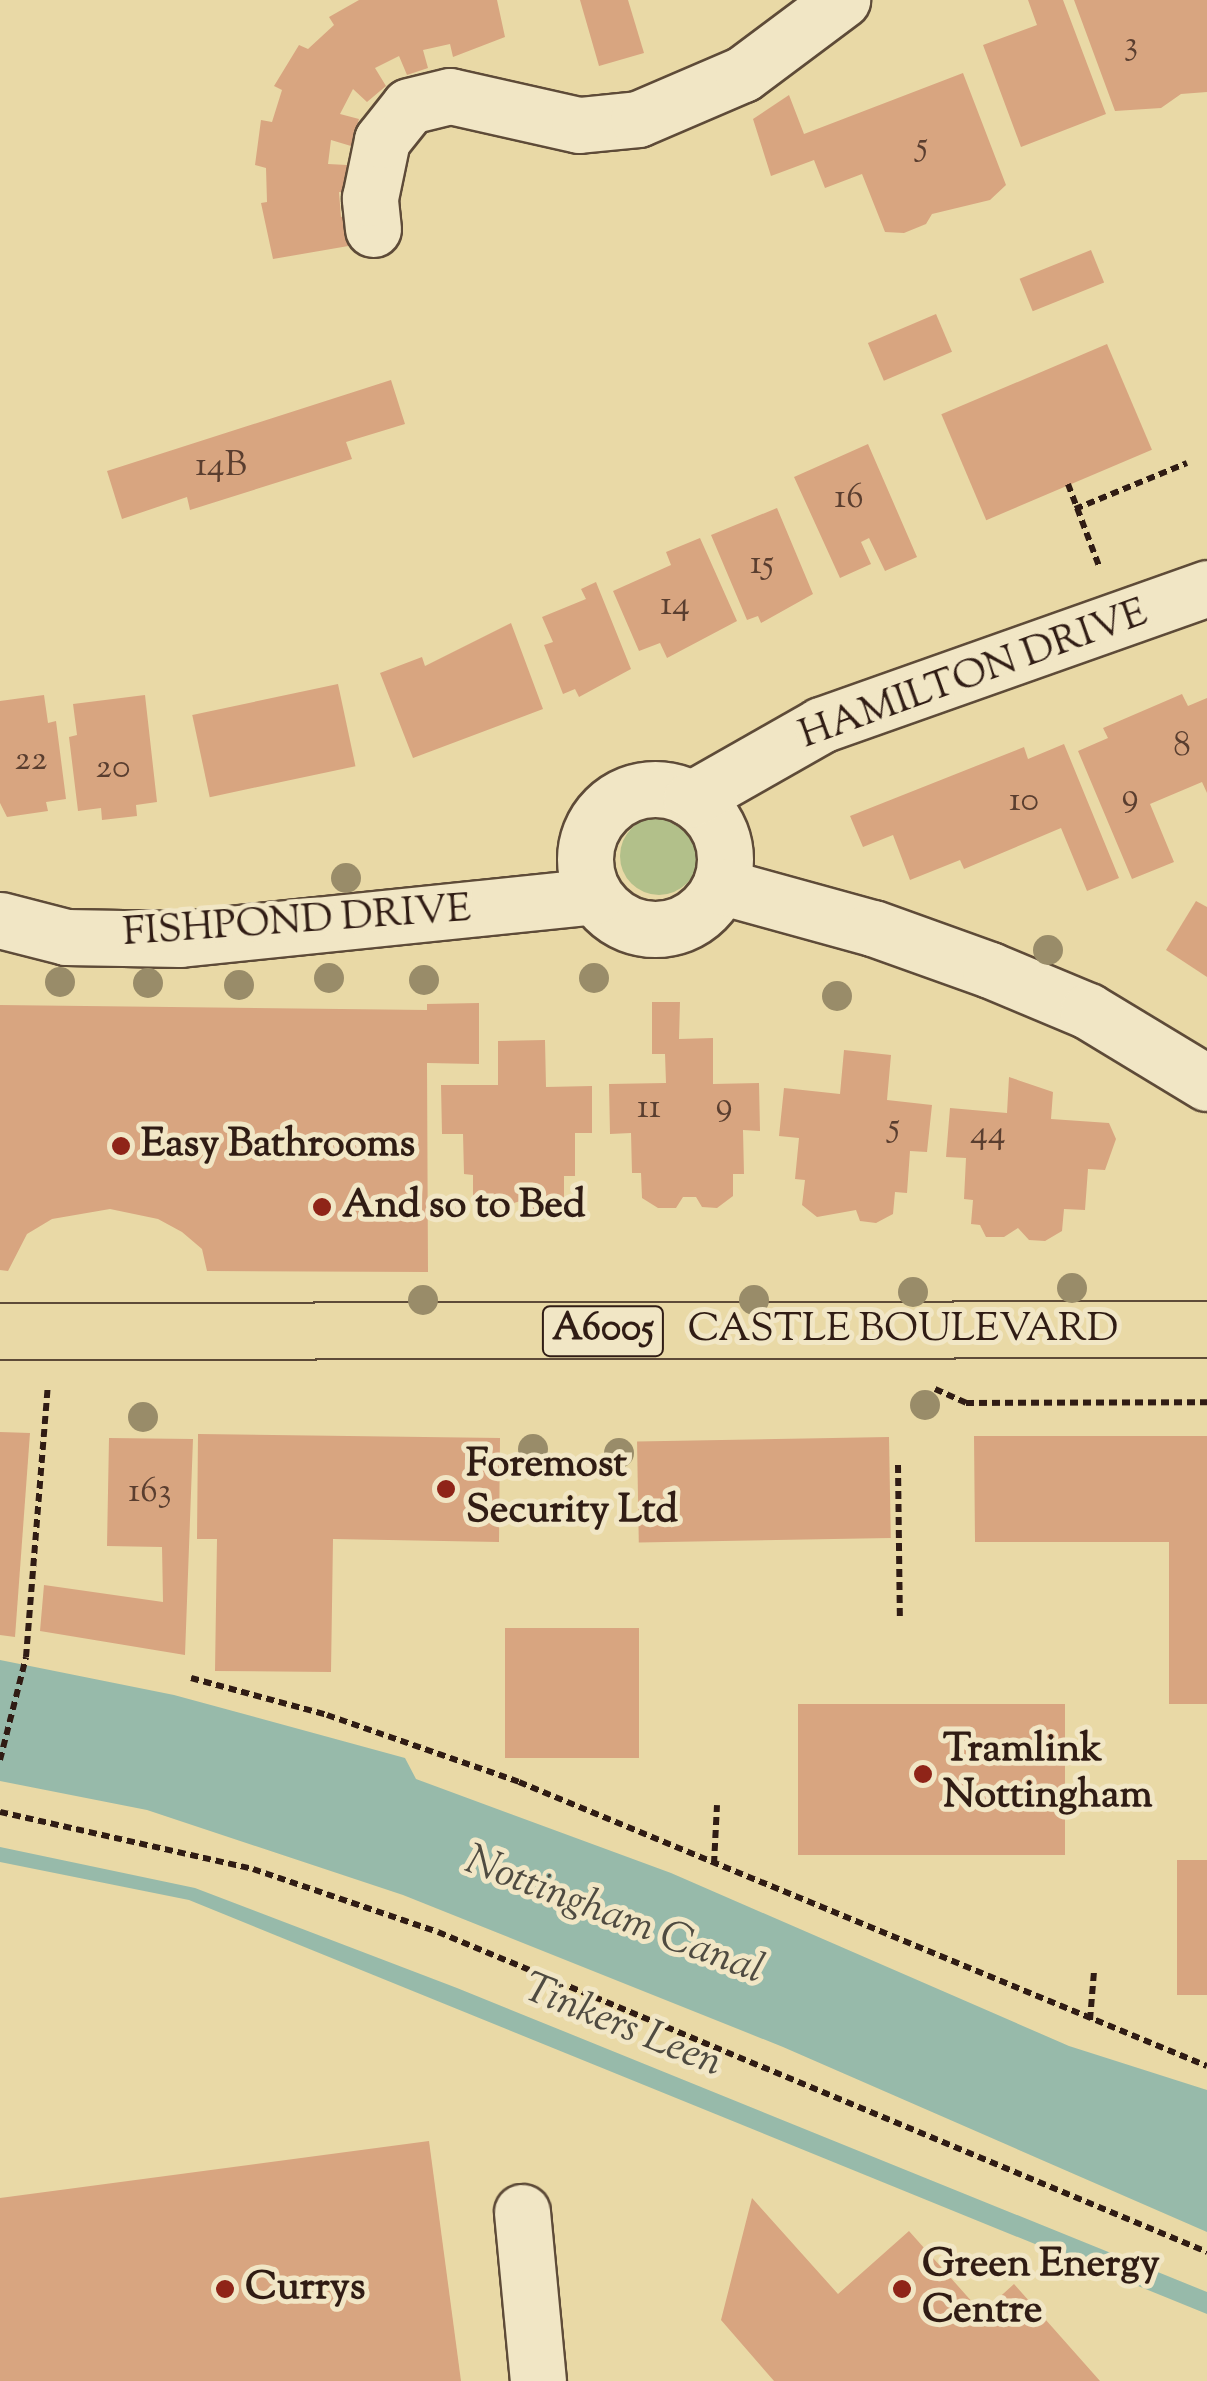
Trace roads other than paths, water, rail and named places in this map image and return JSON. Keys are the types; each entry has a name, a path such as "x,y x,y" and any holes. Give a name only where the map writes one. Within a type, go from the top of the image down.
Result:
{"main road":[{"name":"CASTLE BOULEVARD","path":"0,1330 1207,1329"}],"street":[{"path":"373,230 370,198 382,140 409,106 466,98 531,118 579,125 638,119 743,74 842,0"},
{"name":"HAMILTON DRIVE","path":"691,798 821,725 1207,588"},
{"path":"672,790 691,798 718,828 725,857 720,886 700,913 662,928 621,920 595,896 585,856 598,818 631,793 672,790"},
{"path":"720,886 873,928 990,970 1088,1012 1207,1083"},
{"name":"FISHPOND DRIVE","path":"0,920 66,936 180,938 595,896"},
{"path":"522,2212 538,2381"}],"water":[{"name":"Nottingham Canal","path":"0,1660 174,1695 405,1758 416,1779 671,1873 1069,2046 1207,2090 1207,2232 783,2047 403,1895 147,1810 0,1781"},
{"path":"0,1847 195,1888 457,1988 1207,2292 1207,2314 189,1900 0,1862"}],"place":[{"name":"Easy Bathrooms","path":"121,1146"},
{"name":"And so to Bed","path":"322,1207"},
{"name":"Foremost Security Ltd","path":"446,1489"},
{"name":"Tramlink Nottingham","path":"923,1774"},
{"name":"Currys","path":"225,2289"},
{"name":"Green Energy Centre","path":"902,2289"}],"water label":[{"name":"Tinkers Leen","path":"622,2027"}]}
